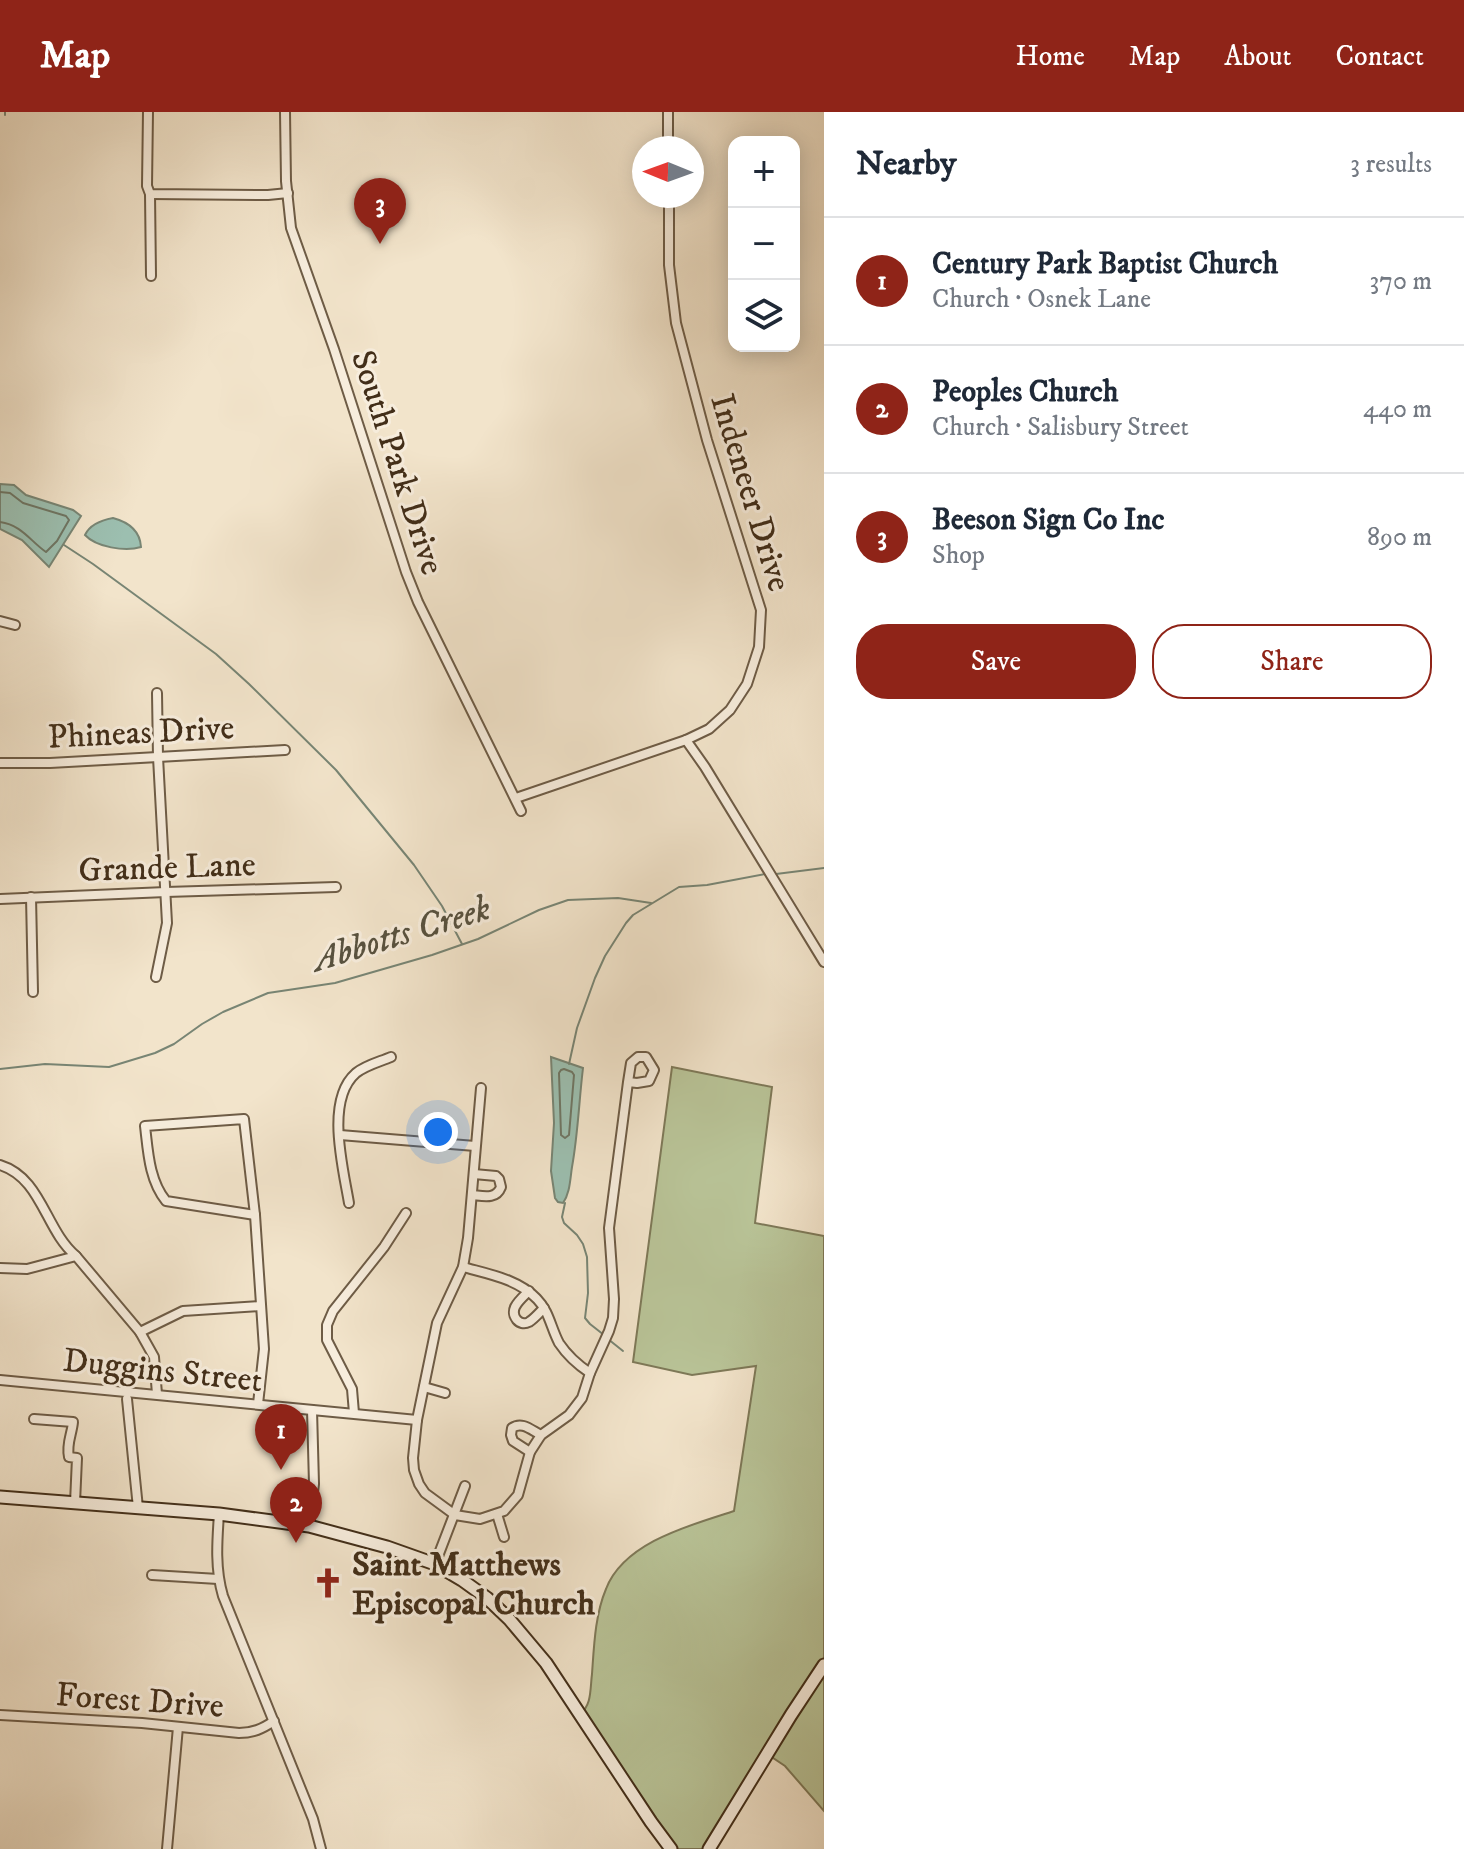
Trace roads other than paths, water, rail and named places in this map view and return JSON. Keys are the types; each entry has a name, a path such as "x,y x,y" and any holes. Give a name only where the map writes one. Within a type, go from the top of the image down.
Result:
{"main road":[{"path":"0,1497 219,1514 309,1526 387,1547 435,1564 487,1598 546,1663 671,1849"},
{"path":"709,1849 824,1665"}],"street":[{"path":"148,112 151,276"},
{"name":"South Park Drive","path":"285,112 291,228 380,494 412,588 521,811"},
{"path":"668,112 668,136"},
{"path":"150,194 288,193"},
{"name":"Indeneer Drive","path":"516,798 686,740 709,729 730,710 747,684 759,647 761,610 707,440 676,323 669,265 669,208"},
{"path":"0,621 15,625"},
{"path":"156,977 167,923 157,693"},
{"path":"686,740 714,780 824,962"},
{"name":"Phineas Drive","path":"0,763 285,750"},
{"name":"Grande Lane","path":"0,899 336,887"},
{"path":"31,897 33,992"},
{"path":"349,1203 340,1135 340,1100 346,1084 359,1070 391,1057"},
{"path":"481,1088 463,1267 437,1323 417,1420 413,1458 414,1470 425,1493 455,1515 480,1519 508,1508 518,1495 530,1452 541,1435 569,1415 582,1398 609,1331 614,1299 609,1228 628,1082"},
{"path":"255,1215 166,1201 160,1194 149,1162 145,1126 244,1119 255,1215 264,1349 258,1404"},
{"path":"340,1135 475,1146"},
{"path":"0,1165 22,1176 65,1247 140,1332 154,1357 157,1394"},
{"path":"472,1195 492,1197 501,1187 496,1176 474,1174"},
{"path":"354,1413 352,1389 327,1340 327,1325 333,1311 384,1247 406,1213"},
{"path":"0,1268 27,1269 76,1256"},
{"path":"463,1267 511,1281 529,1291 544,1308 559,1343 576,1364 590,1373"},
{"path":"529,1291 514,1309 516,1320 529,1322 544,1308"},
{"path":"140,1332 183,1311 260,1306"},
{"name":"Duggins Street","path":"0,1380 417,1420"},
{"path":"424,1387 445,1393"},
{"path":"127,1399 138,1508"},
{"path":"309,1526 314,1484 312,1410"},
{"path":"34,1419 73,1422 68,1452 69,1457 77,1458 75,1503"},
{"path":"530,1452 513,1441 512,1428 517,1424 523,1425 541,1435"},
{"path":"435,1564 465,1486"},
{"path":"219,1514 218,1579 229,1615 313,1819 321,1849"},
{"path":"497,1514 504,1537"},
{"path":"152,1575 218,1579"},
{"name":"Forest Drive","path":"0,1715 249,1733 274,1721"},
{"path":"167,1849 178,1727"}],"water":[{"path":"0,484 14,485 26,495 73,510 81,516 49,567 22,540 0,529"},
{"path":"113,518 132,528 141,547 111,547 96,543 85,535 97,523"},
{"path":"551,1057 583,1068 576,1142 563,1203 555,1198 551,1171 554,1123"}],"waterway":[{"path":"64,545 216,654 336,770 414,865 442,906 462,944"},
{"name":"Abbotts Creek","path":"776,874 824,868"},
{"path":"569,1064 577,1028 595,978 605,956 633,915 679,887 765,874"},
{"name":"Abbotts Creek","path":"0,1069 45,1064 109,1067 155,1053 223,1012 268,993 335,983 432,955 478,939 568,900 618,898 651,903"},
{"path":"565,1203 564,1223 577,1235 587,1257 585,1318 604,1335"},
{"path":"608,1339 623,1351"}],"place":[{"name":"Beeson Sign Co Inc","path":"380,244"},
{"name":"Century Park Baptist Church","path":"281,1470"},
{"name":"Peoples Church","path":"296,1543"},
{"name":"Saint Matthews Episcopal Church","path":"328,1583"}]}
